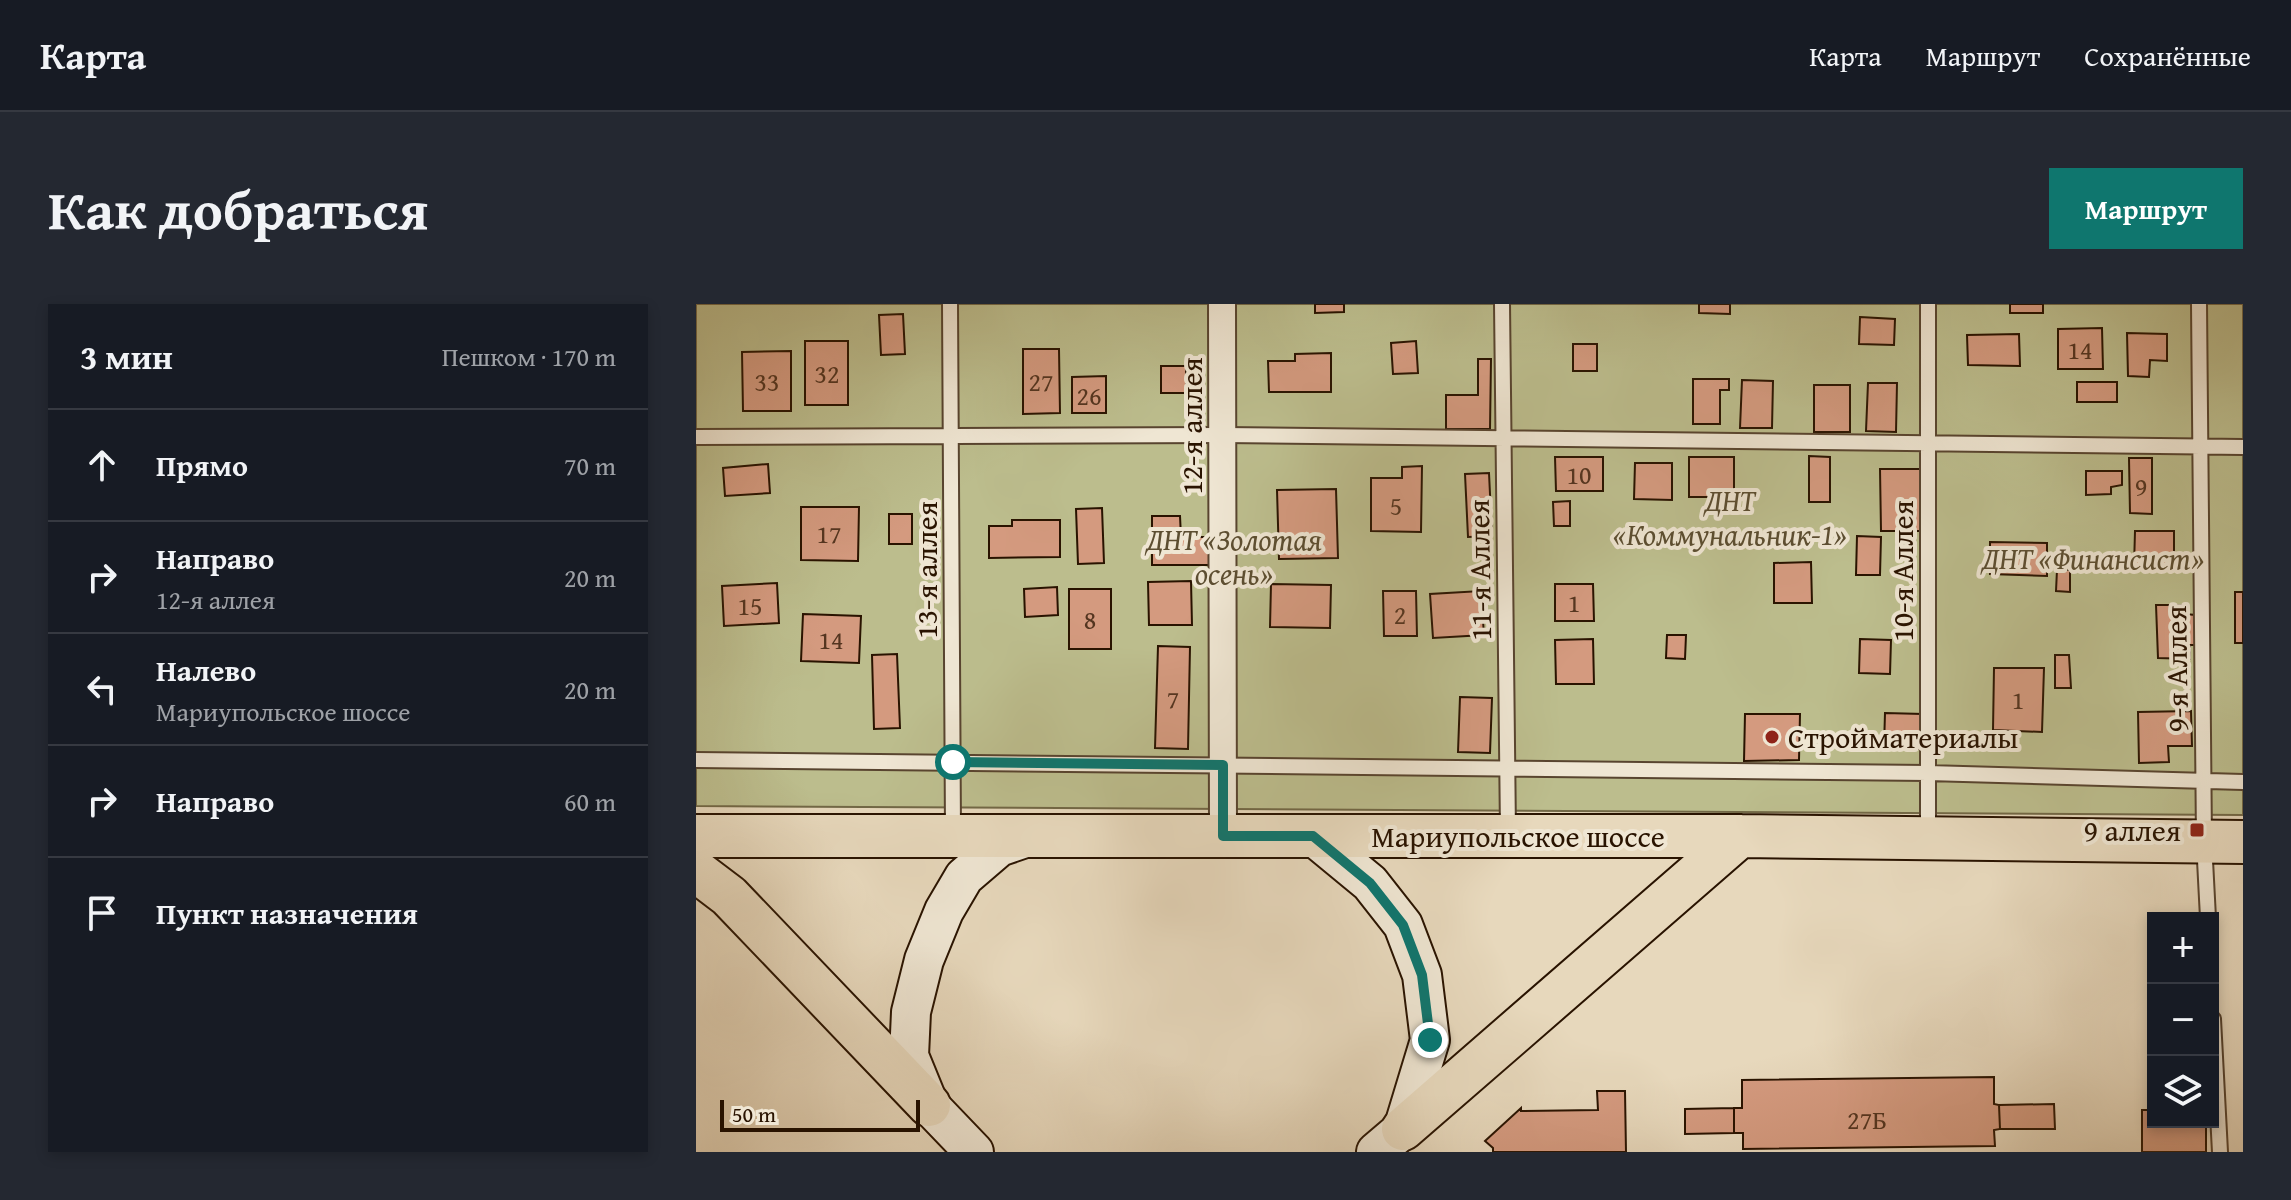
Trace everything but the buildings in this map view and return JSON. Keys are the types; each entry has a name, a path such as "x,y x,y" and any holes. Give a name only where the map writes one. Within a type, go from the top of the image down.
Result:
{"main road":[{"name":"Мариупольское шоссе","path":"696,836 1740,836 2224,842"},
{"path":"929,1105 909,1056 911,1012 924,960 944,911 964,877 999,847 1031,836"},
{"path":"1313,836 1370,883 1403,925 1422,975 1430,1040 1383,1146"},
{"path":"1383,1146 1740,836"},
{"path":"696,871 729,896 974,1152"}],"street":[{"name":"12-я аллея","path":"1222,304 1223,836"}],"lane":[{"name":"13-я аллея","path":"950,304 953,836"},
{"name":"11-я Аллея","path":"1502,304 1508,836"},
{"name":"10-я Аллея","path":"1928,304 1928,838"},
{"name":"9-я Аллея","path":"2199,304 2203,781 2224,842 2209,912"},
{"path":"696,437 1223,435 2243,447"},
{"path":"696,760 1928,773 2243,782"},
{"path":"2215,1056 2220,1152"}],"green space":[{"path":"696,304 2243,304 2243,815 696,806"}],"place":[{"name":"Стройматериалы","path":"1772,737"},
{"name":"9 аллея","path":"2197,830"}],"route":[{"path":"953,762 1223,765 1223,836 1313,836 1370,883 1403,925 1422,975 1430,1040"}],"park label":[{"name":"ДНТ «Коммунальник-1»","path":"1730,517"},
{"name":"ДНТ «Золотая осень»","path":"1234,556"},
{"name":"ДНТ «Финансист»","path":"2093,558"}]}
